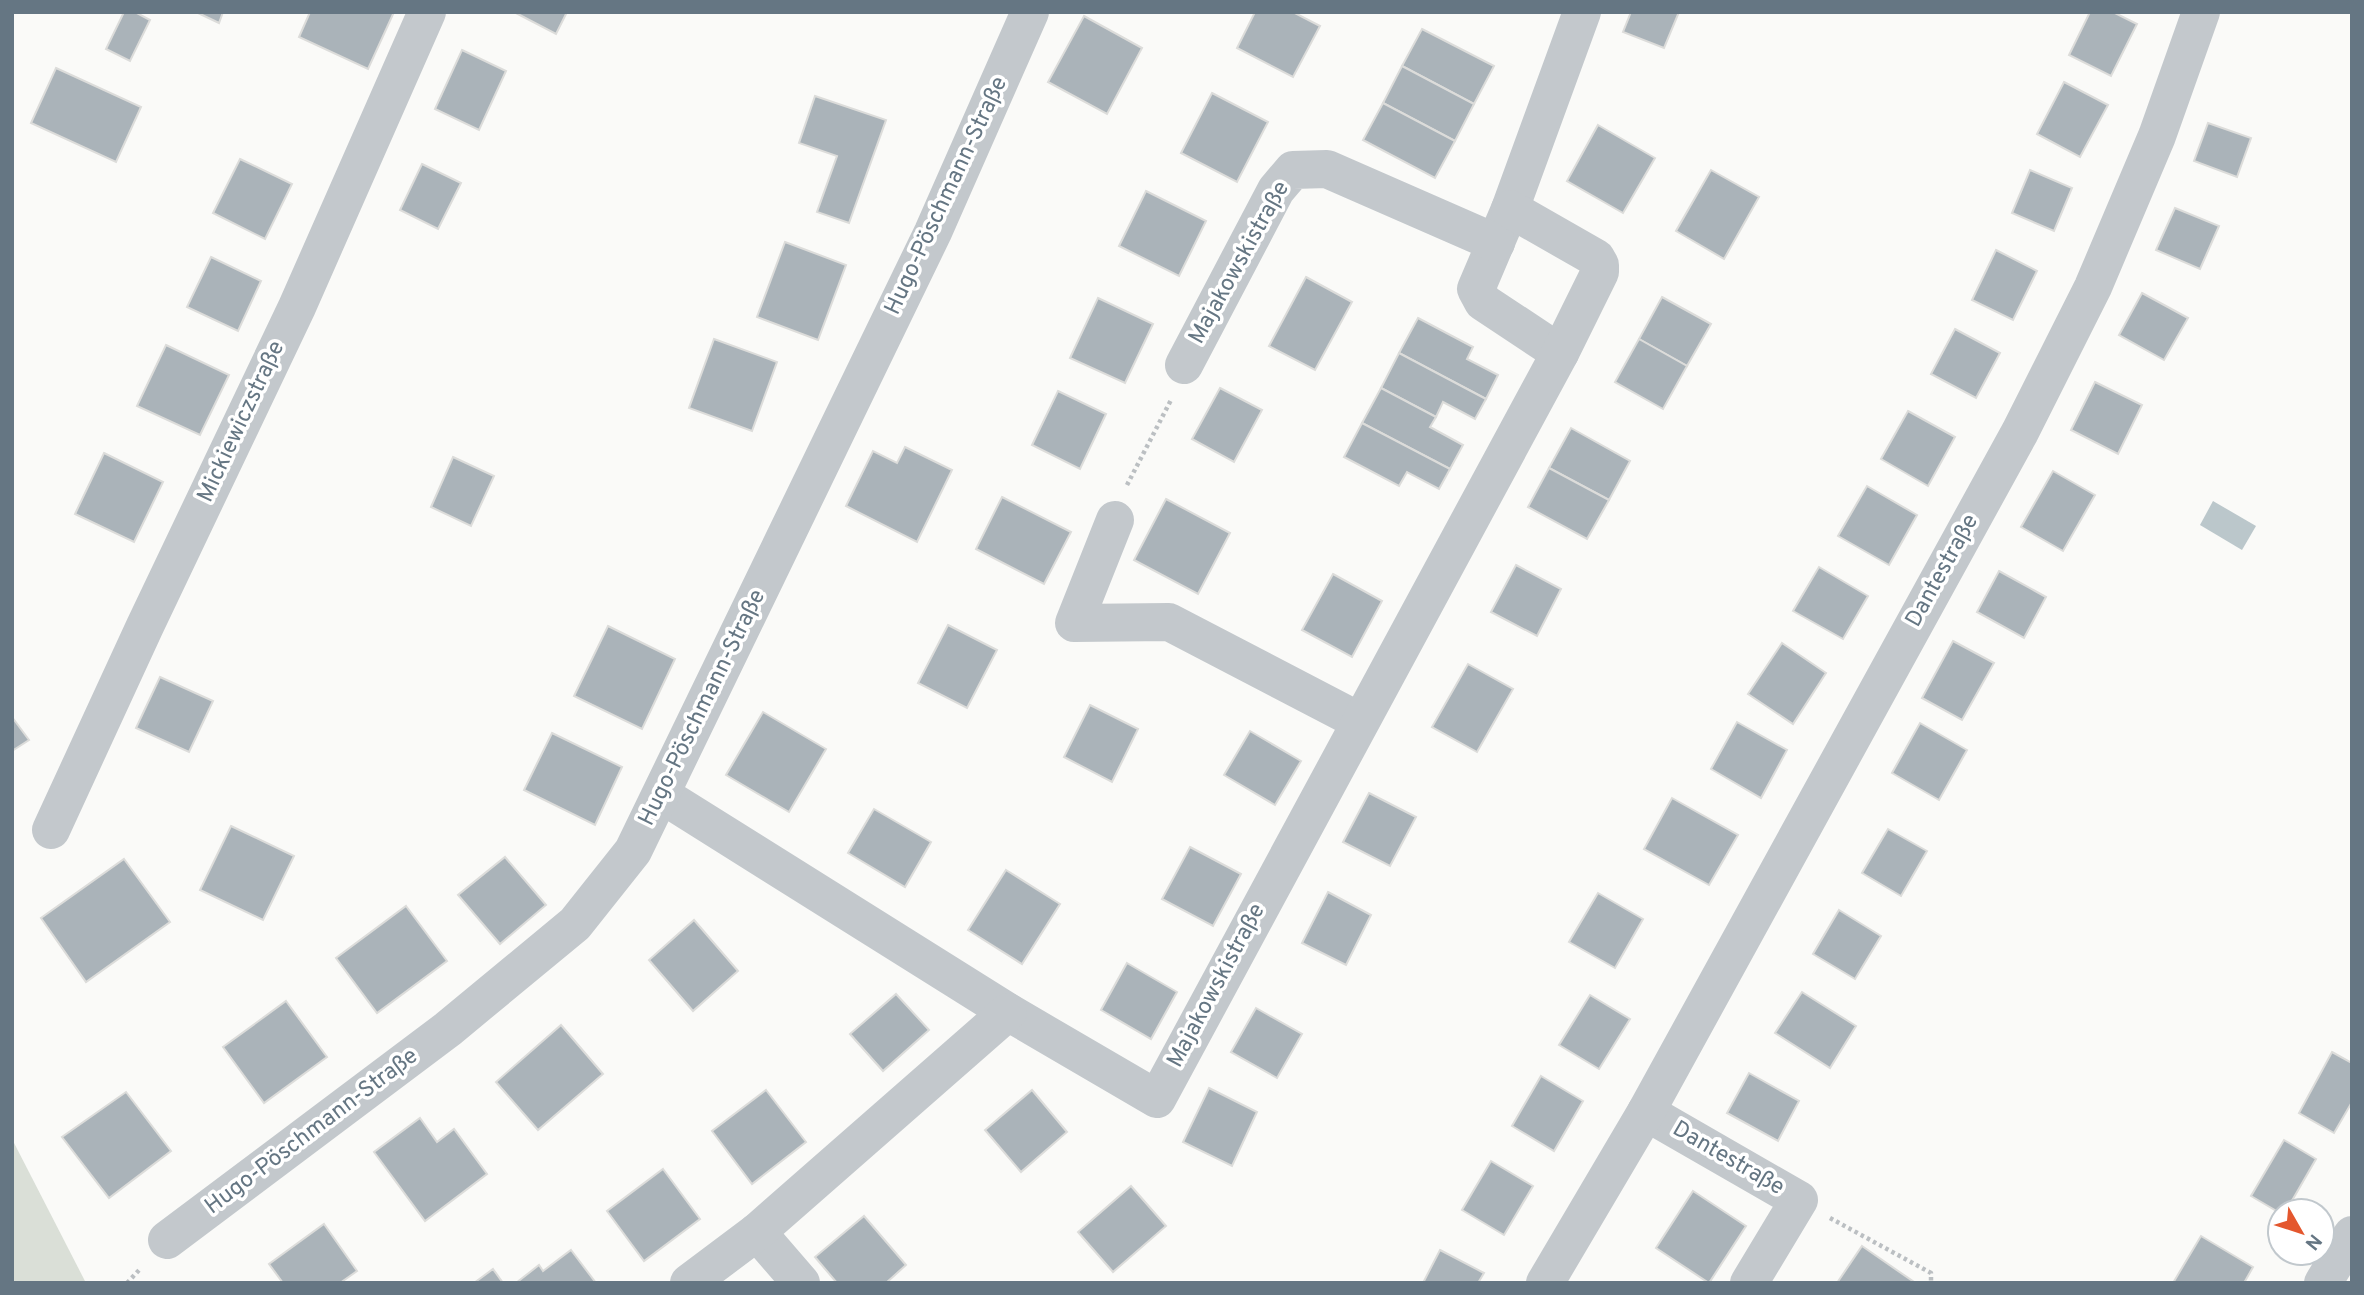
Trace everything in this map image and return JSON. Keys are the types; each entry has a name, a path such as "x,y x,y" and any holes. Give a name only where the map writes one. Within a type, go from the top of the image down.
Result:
{"street":[{"name":"Mickiewiczstraße","path":"51,830 297,307 427,12"},
{"name":"Hugo-Pöschmann-Straße","path":"167,1240 448,1029 575,924 633,851 933,232 1030,12"},
{"path":"1560,353 1483,302 1476,289 1503,226 1582,12"},
{"name":"Dantestraße","path":"1545,1283 1646,1112 2013,444 2081,311 2157,136 2201,12"},
{"name":"Majakowskistraße","path":"662,795 1008,1012 1157,1100 1359,721 1560,353 1600,272 1600,265 1595,258 1327,169 1308,167 1293,170 1276,190 1184,365"},
{"path":"1115,520 1074,622 1169,622 1359,721"},
{"path":"689,1283 757,1232 1008,1012"},
{"name":"Dantestraße","path":"1646,1112 1799,1200 1749,1283"},
{"path":"757,1232 802,1283"},
{"path":"2323,1283 2352,1235"}],"path":[{"path":"1115,520 1111,514 1187,370 1184,365"},
{"path":"1799,1200 1931,1273 1931,1283"}],"shaded area":[{"path":"2213,501 2256,526 2242,550 2200,525"},
{"path":"12,1139 86,1283 12,1283"}],"building":[{"path":"124,12 135,12 150,20 130,61 106,49"},
{"path":"196,12 223,12 219,23"},
{"path":"310,12 394,12 368,69 299,37"},
{"path":"514,12 567,12 556,34"},
{"path":"1255,12 1293,12 1320,26 1293,77 1237,48"},
{"path":"1631,12 1679,12 1664,48 1623,32"},
{"path":"2090,12 2113,12 2137,24 2111,76 2069,55"},
{"path":"1084,16 1142,48 1107,114 1048,82"},
{"path":"1422,29 1494,66 1474,104 1402,66"},
{"path":"462,50 506,71 479,130 435,109"},
{"path":"1402,66 1474,104 1455,141 1383,103"},
{"path":"56,68 141,107 116,162 31,123"},
{"path":"2064,82 2108,105 2080,157 2037,134"},
{"path":"1212,93 1268,122 1237,182 1181,153"},
{"path":"815,96 886,120 849,223 817,212 837,156 799,143"},
{"path":"1383,103 1455,141 1435,178 1363,140"},
{"path":"2208,123 2251,138 2237,177 2194,161"},
{"path":"1598,125 1655,158 1623,213 1567,181"},
{"path":"240,159 292,184 265,239 213,213"},
{"path":"422,164 461,183 438,229 400,210"},
{"path":"1711,170 1759,197 1724,259 1676,231"},
{"path":"2030,170 2072,188 2054,231 2012,213"},
{"path":"1146,191 1206,221 1179,276 1119,246"},
{"path":"2175,208 2219,226 2200,269 2156,250"},
{"path":"785,242 846,265 818,340 757,317"},
{"path":"1996,250 2037,271 2013,320 1972,300"},
{"path":"211,257 261,281 238,331 187,307"},
{"path":"1306,277 1352,302 1315,370 1269,346"},
{"path":"2142,293 2188,318 2164,360 2119,335"},
{"path":"1662,297 1711,324 1687,366 1639,339"},
{"path":"1098,298 1153,324 1125,383 1070,358"},
{"path":"1418,318 1473,347 1467,359 1498,375 1486,399 1399,353"},
{"path":"1955,329 2000,353 1976,398 1931,374"},
{"path":"714,339 777,362 752,431 689,408"},
{"path":"1639,339 1687,366 1663,409 1615,382"},
{"path":"166,345 229,375 200,435 137,406"},
{"path":"1399,353 1486,399 1475,419 1443,402 1436,417 1381,388"},
{"path":"2095,382 2142,405 2118,454 2071,430"},
{"path":"1220,388 1262,410 1234,462 1192,439"},
{"path":"1381,388 1436,417 1430,427 1463,445 1450,469 1362,423"},
{"path":"1058,391 1106,414 1080,469 1032,445"},
{"path":"1908,411 1955,437 1928,486 1881,459"},
{"path":"1362,423 1450,469 1439,489 1407,472 1399,486 1344,457"},
{"path":"1571,428 1630,461 1609,500 1549,468"},
{"path":"905,447 952,470 917,542 846,506 873,451 897,463"},
{"path":"104,453 163,482 134,542 75,514"},
{"path":"453,457 494,476 471,526 431,507"},
{"path":"1549,468 1609,500 1587,539 1528,507"},
{"path":"2053,471 2095,495 2063,551 2021,527"},
{"path":"1867,486 1917,515 1889,565 1838,536"},
{"path":"1002,497 1071,532 1044,584 976,549"},
{"path":"1166,499 1230,533 1198,594 1134,560"},
{"path":"1516,565 1561,589 1537,636 1491,612"},
{"path":"1819,567 1868,596 1843,639 1793,611"},
{"path":"1999,571 2046,597 2024,638 1977,612"},
{"path":"1333,574 1382,601 1352,657 1302,630"},
{"path":"948,625 997,650 967,708 918,683"},
{"path":"608,626 675,659 642,729 574,696"},
{"path":"1953,641 1994,663 1962,720 1922,698"},
{"path":"1782,643 1826,673 1793,724 1748,694"},
{"path":"1468,664 1513,689 1477,752 1432,727"},
{"path":"160,677 213,701 189,752 136,728"},
{"path":"1090,705 1138,729 1112,782 1064,757"},
{"path":"763,712 826,749 789,812 726,775"},
{"path":"12,717 29,740 12,751"},
{"path":"1737,722 1787,750 1761,798 1711,769"},
{"path":"1920,723 1967,750 1939,800 1892,773"},
{"path":"1250,731 1301,761 1275,805 1224,775"},
{"path":"552,733 622,767 595,825 524,790"},
{"path":"1369,793 1416,817 1390,866 1343,842"},
{"path":"1672,798 1738,835 1709,885 1644,849"},
{"path":"874,809 931,842 905,887 848,853"},
{"path":"231,826 294,856 263,920 200,890"},
{"path":"1888,829 1927,851 1901,896 1862,873"},
{"path":"1190,847 1241,874 1213,926 1162,899"},
{"path":"505,857 546,905 500,944 458,895"},
{"path":"124,859 170,922 86,982 41,918"},
{"path":"1006,870 1060,904 1022,964 968,930"},
{"path":"1328,892 1371,915 1346,965 1302,943"},
{"path":"1598,893 1643,919 1615,968 1569,942"},
{"path":"406,906 447,961 377,1013 336,958"},
{"path":"1839,910 1881,936 1855,979 1813,954"},
{"path":"694,920 738,971 693,1011 649,960"},
{"path":"1127,963 1177,992 1151,1039 1101,1010"},
{"path":"1802,992 1856,1026 1830,1068 1775,1033"},
{"path":"896,994 929,1030 883,1071 850,1034"},
{"path":"1590,995 1630,1019 1599,1069 1559,1045"},
{"path":"286,1001 327,1057 264,1103 223,1047"},
{"path":"1256,1008 1302,1034 1277,1078 1231,1052"},
{"path":"561,1025 603,1074 538,1130 496,1082"},
{"path":"2332,1052 2352,1063 2352,1102 2334,1133 2299,1113"},
{"path":"1749,1073 1799,1101 1778,1141 1727,1113"},
{"path":"1541,1076 1583,1101 1554,1151 1512,1126"},
{"path":"1209,1088 1257,1112 1232,1166 1183,1142"},
{"path":"766,1090 806,1142 752,1184 712,1131"},
{"path":"1032,1090 1067,1132 1021,1172 985,1130"},
{"path":"126,1092 171,1151 109,1198 62,1137"},
{"path":"420,1118 437,1142 454,1129 487,1174 425,1221 374,1152"},
{"path":"2284,1140 2316,1159 2294,1197 2266,1197 2266,1205 2251,1196"},
{"path":"1491,1161 1533,1186 1504,1235 1462,1210"},
{"path":"663,1169 700,1219 644,1261 607,1211"},
{"path":"1131,1186 1166,1226 1113,1272 1078,1232"},
{"path":"1693,1191 1746,1226 1709,1283 1656,1248"},
{"path":"864,1216 906,1265 886,1283 837,1283 815,1257"},
{"path":"324,1224 357,1271 340,1283 283,1283 269,1264"},
{"path":"2201,1236 2253,1267 2244,1283 2173,1283"},
{"path":"1862,1246 1914,1282 1837,1283"},
{"path":"571,1250 596,1283 516,1283 539,1265 543,1271"},
{"path":"1440,1250 1484,1273 1478,1283 1423,1283"},
{"path":"493,1269 503,1283 474,1283"}]}
